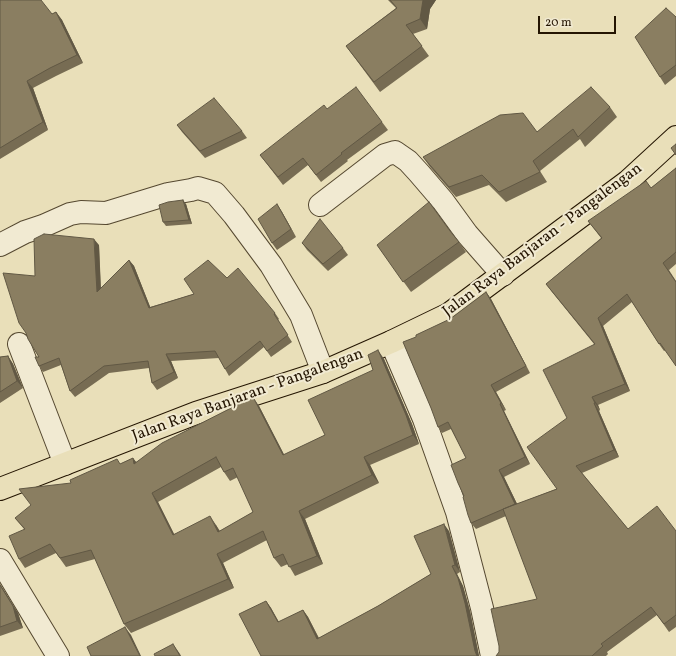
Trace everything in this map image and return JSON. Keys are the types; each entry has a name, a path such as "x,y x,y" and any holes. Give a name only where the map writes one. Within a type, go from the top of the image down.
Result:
{"main road":[{"name":"Jalan Raya Banjaran - Pangalengan","path":"0,489 196,413 323,372 449,314 627,182 676,137"}],"street":[{"path":"320,205 384,155 395,152 408,161 419,173 443,201 467,234 503,275"},
{"path":"0,245 25,232 70,214 81,212 106,213 168,194 198,188 215,193 234,215 271,265 301,314 323,372"},
{"path":"391,342 424,419 457,512 482,608 492,656"},
{"path":"19,344 65,464"},
{"path":"0,560 58,656"}],"building":[{"path":"0,0 41,0 52,14 56,12 77,55 27,81 43,122 0,148"},
{"path":"390,0 423,0 420,19 406,25 422,46 374,82 346,46 397,8"},
{"path":"666,8 676,17 676,65 660,77 635,37"},
{"path":"356,87 382,122 341,153 342,154 316,175 303,158 278,177 260,155 324,105 327,109"},
{"path":"591,87 610,107 578,137 573,129 533,161 540,172 499,192 482,175 449,187 423,157 500,115 523,113 537,132"},
{"path":"214,98 242,131 200,151 177,125"},
{"path":"676,144 676,155 671,148"},
{"path":"676,168 676,252 663,263 676,282 676,366 660,343 659,344 627,294 598,318 625,384 592,397 614,450 576,466 628,529 657,506 676,531 676,615 664,624 651,607 601,644 603,646 592,656 496,656 499,652 499,646 491,609 537,599 503,509 557,489 527,447 567,418 543,370 595,344 546,284 602,238 588,221 646,181 651,188"},
{"path":"183,200 189,220 163,222 159,205"},
{"path":"429,202 459,242 403,282 377,245"},
{"path":"277,204 291,229 272,243 258,219"},
{"path":"320,219 343,248 323,264 302,243"},
{"path":"44,234 94,239 97,292 129,260 149,308 194,294 184,279 208,260 227,278 238,268 275,313 274,314 288,335 267,351 260,341 225,369 215,351 166,354 174,372 152,383 148,361 104,366 70,391 59,358 39,366 35,357 39,357 19,323 3,273 35,276 34,239"},
{"path":"486,292 526,366 491,385 501,403 500,404 525,457 499,470 515,504 471,523 463,497 464,496 451,465 466,458 448,422 438,427 403,342 416,337 416,335 450,319"},
{"path":"378,350 413,435 364,457 372,475 299,511 317,556 289,567 283,554 274,558 263,531 217,554 228,579 124,624 91,550 60,558 50,544 19,559 9,536 25,529 15,518 31,505 19,489 71,483 70,480 117,459 120,464 133,458 134,464 162,443 253,397 283,455 325,435 308,400 373,370 368,355","holes":["216,457 224,472 233,468 253,512 218,532 210,516 173,535 152,493"]},
{"path":"8,356 17,381 0,392 0,357"},
{"path":"444,524 455,565 452,566 458,578 465,603 477,656 261,656 239,614 266,601 278,622 303,610 317,639 378,606 431,574 414,536"},
{"path":"0,585 13,606 17,621 0,627"},
{"path":"125,627 140,656 91,656 87,647"},
{"path":"173,644 180,656 155,656 154,654"}]}
